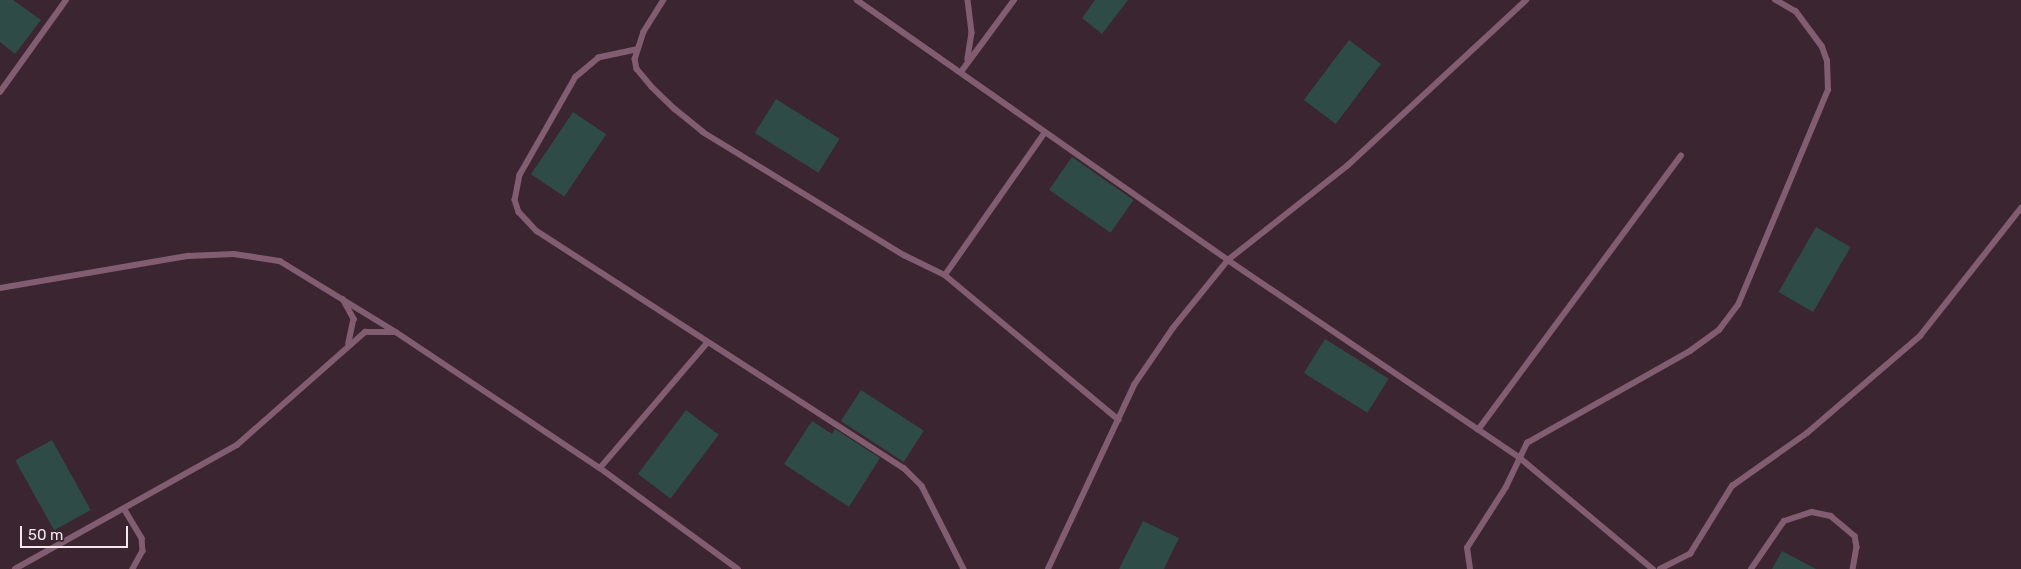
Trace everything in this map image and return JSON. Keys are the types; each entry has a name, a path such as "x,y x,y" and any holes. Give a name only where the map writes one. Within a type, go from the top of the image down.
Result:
{"lane":[{"path":"0,92 66,0"},
{"path":"664,0 636,50 637,69 652,88 703,132 904,255 944,275 1120,420"},
{"path":"857,0 1228,260 1519,457 1653,569"},
{"path":"961,72 971,48 968,0"},
{"path":"961,72 1014,0"},
{"path":"1048,569 1120,420 1134,385 1151,357 1228,260 1347,166 1526,0"},
{"path":"1470,569 1468,548 1506,487 1519,457 1532,439 1690,352 1719,330 1738,305 1828,90 1827,61 1822,47 1796,12 1774,0"},
{"path":"636,50 599,58 582,68 520,175 516,206 524,218 537,231 708,343 787,390 904,468 922,486 964,569"},
{"path":"944,275 1045,132"},
{"path":"1478,430 1682,156"},
{"path":"1660,569 1690,554 1732,486 1807,433 1920,336 2021,208"},
{"path":"0,288 188,256 234,254 280,261 396,332 600,468 738,569"},
{"path":"342,298 354,319 349,343"},
{"path":"15,569 125,510 237,445 349,343 365,332 396,332"},
{"path":"600,468 708,343"},
{"path":"125,510 142,538 143,551 133,569"},
{"path":"1751,569 1784,521 1812,512 1831,516 1855,536 1858,547 1853,569"}],"building":[{"path":"0,0 13,0 41,20 15,54 0,42"},
{"path":"1095,0 1128,0 1102,34 1082,18"},
{"path":"1349,40 1381,64 1336,124 1304,100"},
{"path":"776,99 840,139 818,173 755,133"},
{"path":"573,112 606,134 564,197 531,174"},
{"path":"1072,157 1133,200 1110,233 1049,190"},
{"path":"1816,227 1851,247 1813,312 1778,292"},
{"path":"1325,339 1389,379 1367,413 1304,373"},
{"path":"861,390 924,431 904,462 841,421"},
{"path":"686,410 719,435 671,499 638,474"},
{"path":"812,421 832,434 835,429 880,458 849,507 784,464"},
{"path":"52,440 91,510 54,530 15,460"},
{"path":"1143,521 1179,538 1164,569 1119,569"},
{"path":"1782,551 1816,569 1772,569"}]}
